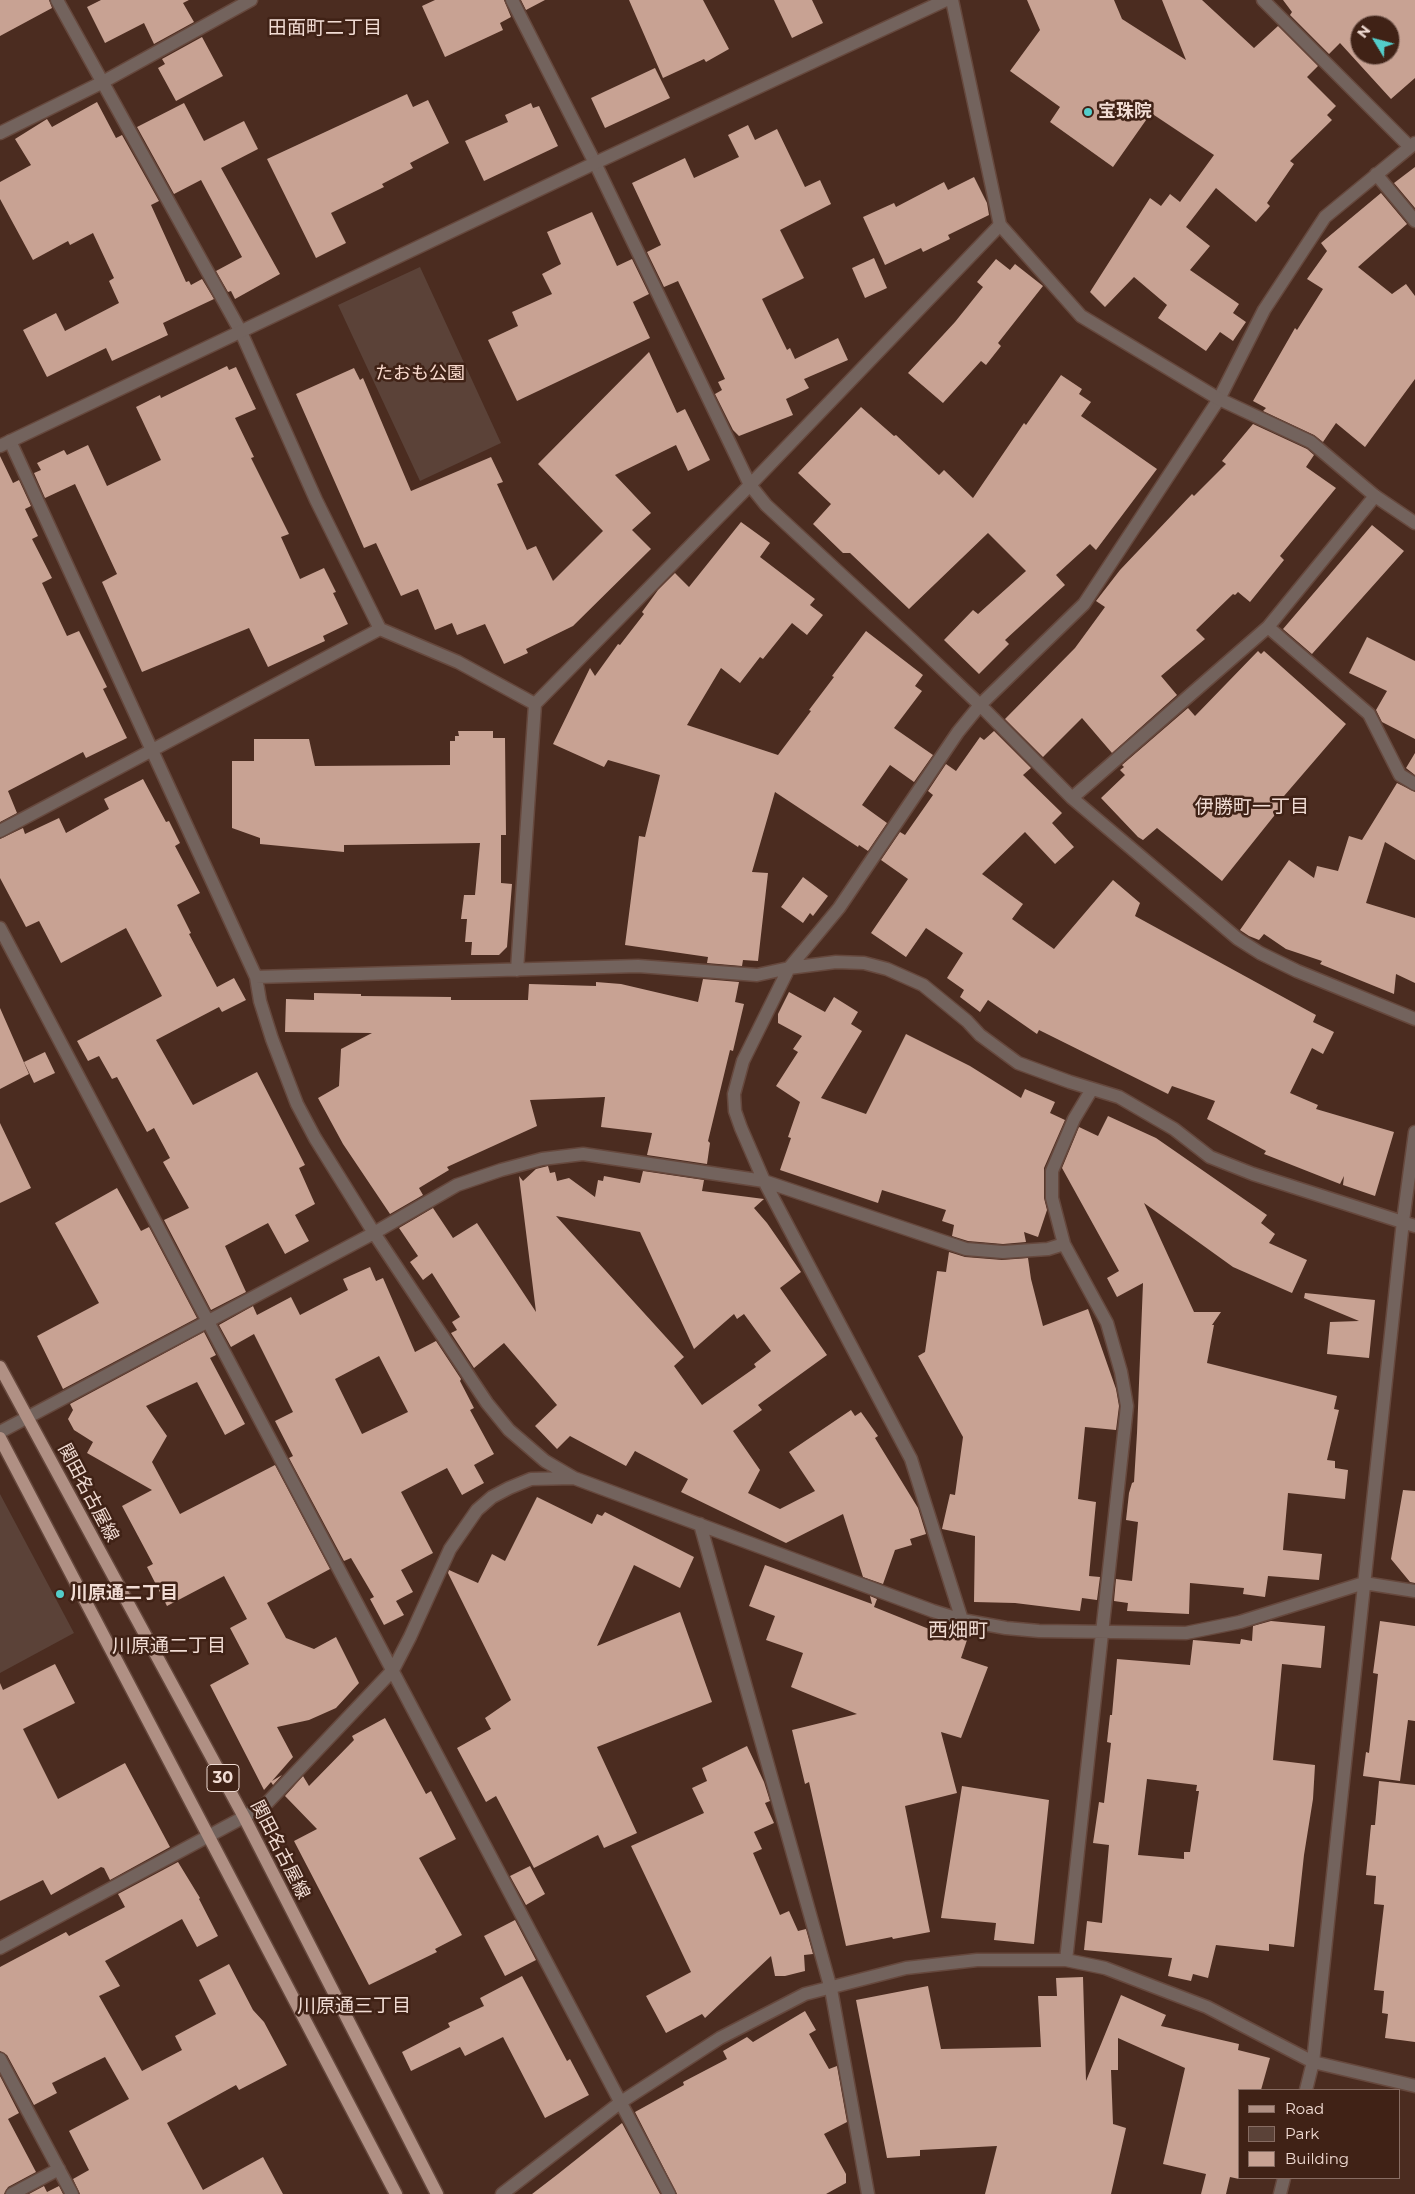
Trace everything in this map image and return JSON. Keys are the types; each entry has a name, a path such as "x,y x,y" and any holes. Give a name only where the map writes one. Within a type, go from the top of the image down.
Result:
{"main road":[{"name":"関田名古屋線","path":"0,1366 244,1817 437,2194"},
{"name":"30","path":"0,1438 396,2194"}],"street":[{"path":"57,0 241,332 316,500 380,629 458,662 535,704"},
{"path":"0,134 102,83 251,0"},
{"path":"512,0 595,163 750,485 766,505 980,705 1072,798 1238,939 1260,953 1297,971 1415,1019"},
{"path":"946,0 595,163 5,443 153,749 256,977 260,1000 270,1031 297,1104 315,1138 374,1233 488,1403 509,1430 545,1461 574,1478 962,1620 1006,1628 1039,1631 1186,1633 1240,1622 1364,1583 1415,1591"},
{"path":"952,0 1000,224 1081,316 1219,399 1311,442 1375,496 1415,523"},
{"path":"962,1620 911,1459 764,1181 735,1111 734,1094 743,1061 789,968 839,908 958,732 980,705 1084,604 1219,399 1264,310 1325,217 1412,145 1263,0"},
{"path":"1376,174 1415,221"},
{"path":"518,970 535,704 750,485 1000,224"},
{"path":"1072,798 1268,627 1375,496"},
{"path":"1268,627 1369,714 1400,775 1415,784"},
{"path":"0,831 380,629"},
{"path":"0,928 669,2194"},
{"path":"256,977 638,966 757,975 789,968 836,962 864,963 903,975 923,985 967,1021 980,1035 1018,1063 1119,1097 1174,1129 1210,1157 1253,1174 1409,1224"},
{"path":"1066,1960 1127,1406 1121,1372 1107,1323 1064,1244 1052,1198 1052,1171 1074,1119 1092,1089"},
{"path":"1306,2089 1313,2062 1364,1583 1409,1224 1415,1132"},
{"path":"0,1432 26,1416 208,1323 374,1233 457,1185 500,1170 542,1159 583,1154 764,1181 966,1249 1003,1252 1048,1248 1064,1244"},
{"path":"0,1948 244,1817 268,1802 392,1670 410,1637 450,1549 477,1510 492,1497 531,1479 574,1478"},
{"path":"700,1524 831,1989 868,2194"},
{"path":"502,2194 621,2102 720,2038 805,1994 831,1989 906,1968 977,1960 1066,1960 1105,1968 1206,2007 1313,2062 1415,2086"},
{"path":"0,2059 72,2194"},
{"path":"12,2194 59,2169"},
{"path":"1280,2194 1284,2179"}],"green space":[{"name":"たおも公園","path":"420,267 501,443 420,481 338,305"},
{"path":"0,1494 74,1633 0,1673"}],"building":[{"path":"0,0 49,0 52,8 0,36"},
{"path":"101,0 189,0 183,3 194,22 154,44 144,23 105,43 87,7"},
{"path":"435,0 504,0 511,17 500,23 503,30 445,57 422,6"},
{"path":"521,0 545,0 526,10"},
{"path":"629,0 703,0 729,49 706,62 704,59 663,78"},
{"path":"774,0 812,0 823,23 792,38"},
{"path":"1027,0 1114,0 1122,19 1186,60 1162,0 1202,0 1254,48 1278,26 1318,66 1307,77 1336,106 1327,115 1332,120 1290,161 1294,164 1267,203 1270,206 1256,222 1216,188 1186,227 1210,246 1190,270 1239,304 1233,313 1246,322 1233,341 1220,332 1206,351 1158,318 1167,305 1134,277 1105,307 1090,292 1150,198 1161,206 1170,194 1180,202 1214,155 1151,113 1113,167 1050,122 1060,107 1010,71 1040,30"},
{"path":"1283,0 1415,0 1415,78 1391,99 1360,65 1400,65 1400,15 1350,15 1350,54 1340,43 1329,54 1290,15 1292,12"},
{"path":"202,37 223,76 176,101 158,68 165,64 162,59"},
{"path":"655,68 670,98 605,128 591,98"},
{"path":"407,94 413,107 428,100 449,143 410,163 413,168 382,184 384,187 331,213 346,243 316,258 267,159"},
{"path":"97,102 116,138 122,135 159,201 151,205 186,282 189,281 191,285 202,279 214,299 163,323 168,335 112,361 106,348 47,377 23,330 56,313 65,331 119,303 109,281 114,278 93,233 70,245 68,241 33,260 0,199 0,182 31,165 15,139 47,119 52,127"},
{"path":"184,103 204,141 244,121 258,149 221,168 280,274 235,299 231,291 228,292 216,271 242,257 201,180 174,194 137,127"},
{"path":"531,103 533,108 539,106 558,146 484,181 465,141 508,122 505,115"},
{"path":"748,125 755,140 777,129 805,187 820,180 831,204 780,230 804,278 762,299 787,350 790,348 795,359 838,338 848,360 804,379 809,388 786,399 793,415 739,436 733,430 715,394 722,390 718,382 725,379 678,281 664,287 647,252 661,245 632,183 685,158 694,178 739,157 728,135"},
{"path":"1415,167 1415,208 1394,183"},
{"path":"974,177 987,203 989,215 948,235 950,239 923,252 921,248 885,265 863,217 894,203 896,207 944,182 948,190"},
{"path":"1381,193 1407,224 1358,267 1392,294 1406,284 1415,296 1415,379 1365,447 1336,423 1323,442 1314,435 1263,411 1266,408 1253,401 1295,328 1297,330 1323,289 1307,279 1327,251 1321,243"},
{"path":"592,212 617,266 632,259 649,294 633,302 650,338 517,401 488,340 518,326 512,312 552,294 542,274 561,264 547,232"},
{"path":"874,258 887,288 865,298 852,268"},
{"path":"996,259 1010,270 1015,264 1043,286 998,343 1001,346 986,365 981,361 943,403 908,373 955,322 983,287 977,282"},
{"path":"649,352 677,413 685,409 710,460 688,471 676,445 615,475 651,513 632,530 651,549 573,626 526,649 528,653 504,664 485,624 457,635 452,623 435,630 418,589 401,596 376,543 364,548 296,394 354,368 360,380 363,378 411,491 491,457 503,482 497,484 527,550 536,546 553,581 603,531 538,464"},
{"path":"227,366 229,370 236,367 256,409 235,418 254,457 251,458 289,534 281,537 300,579 324,568 336,592 333,593 348,624 323,636 325,641 268,667 249,628 142,672 102,582 117,574 75,484 45,498 34,473 41,470 37,463 64,450 67,455 88,445 107,486 161,460 136,407 160,395 161,398"},
{"path":"1061,375 1082,389 1079,394 1091,402 1081,416 1157,469 1096,550 1090,544 1056,575 1065,585 1005,640 1009,644 979,674 944,640 973,610 978,614 1026,571 988,533 909,609 850,553 843,553 813,524 831,504 798,473 861,407 894,436 896,435 939,475 944,470 973,498 1024,423 1026,425"},
{"path":"1253,424 1307,449 1314,455 1306,467 1336,488 1280,556 1284,560 1250,602 1238,592 1235,595 1233,594 1196,630 1205,639 1161,676 1177,695 1112,753 1082,718 1043,757 1005,719 1075,648 1105,607 1096,601 1120,570 1192,494 1194,496 1226,464 1222,461"},
{"path":"0,456 13,483 19,480 31,506 25,509 38,536 32,539 52,578 42,583 67,636 79,631 107,687 103,689 127,738 86,758 83,752 8,791 17,813 0,822"},
{"path":"741,522 770,543 760,557 815,599 810,605 823,615 807,635 792,623 763,659 760,657 740,683 721,668 687,725 778,755 811,711 809,710 834,677 832,676 866,631 923,675 915,686 922,691 894,728 933,755 914,782 890,765 862,805 887,823 868,851 859,845 858,847 775,792 752,872 768,873 758,961 743,960 742,966 707,963 708,957 625,945 639,836 645,837 660,775 608,760 604,767 553,744 590,668 595,676 618,644 620,645 644,614 642,612 658,590 675,573 689,587"},
{"path":"1372,525 1404,551 1312,654 1283,629"},
{"path":"1367,637 1415,661 1415,739 1382,722 1376,710 1387,691 1349,673"},
{"path":"1258,651 1261,654 1264,651 1346,724 1278,803 1282,806 1222,881 1157,828 1143,840 1138,837 1101,798 1125,775 1120,770 1124,767 1122,765 1188,708 1195,716"},
{"path":"458,731 493,731 493,738 505,738 506,835 501,835 501,883 512,884 507,947 499,955 471,955 472,942 465,942 467,919 461,919 464,895 475,895 480,843 344,845 344,852 260,844 260,838 232,828 232,761 254,761 254,739 309,739 315,766 450,765 450,741 455,741 455,736 459,736"},
{"path":"994,731 1031,768 1023,775 1062,813 1052,823 1074,847 1055,864 1025,832 982,874 1023,904 1012,919 1054,949 1113,880 1140,903 1135,916 1316,1015 1313,1022 1334,1032 1323,1054 1312,1048 1290,1093 1318,1105 1316,1109 1394,1132 1375,1196 1343,1185 1344,1176 1340,1184 1264,1154 1266,1151 1207,1119 1215,1101 1172,1086 1168,1094 1039,1030 1037,1034 988,1000 980,1012 960,997 964,990 947,978 963,953 926,928 906,957 871,933 908,879 881,860 900,832 905,835 933,795 928,791 946,764 956,771 980,737 984,740"},
{"path":"1415,753 1415,775 1406,768"},
{"path":"143,779 166,822 169,821 180,843 175,846 200,893 177,905 191,933 189,934 217,987 234,978 246,1000 222,1012 219,1007 156,1040 193,1105 257,1072 305,1165 299,1168 315,1204 295,1215 309,1241 285,1254 268,1223 225,1246 246,1292 211,1310 164,1220 189,1208 163,1162 170,1158 154,1128 147,1132 117,1077 112,1079 99,1056 88,1061 77,1041 162,996 126,928 61,963 39,921 26,927 0,878 0,839 23,828 25,834 59,818 66,833 109,809 104,799"},
{"path":"1397,783 1415,792 1415,860 1385,842 1366,903 1415,918 1415,983 1396,974 1394,994 1320,964 1322,961 1286,949 1264,934 1259,940 1240,930 1289,860 1314,878 1317,866 1338,871 1349,836 1362,840"},
{"path":"803,877 828,896 813,916 810,913 803,923 781,907"},
{"path":"703,979 739,982 735,1002 744,1004 733,1051 730,1050 708,1141 710,1143 707,1164 647,1155 652,1133 601,1127 605,1097 530,1100 537,1126 447,1167 449,1170 419,1188 423,1195 390,1214 343,1144 318,1098 339,1086 341,1049 372,1033 285,1032 286,999 314,1000 314,993 361,994 361,996 451,997 451,1000 528,1000 529,984 596,986 596,982 621,984 698,1002"},
{"path":"789,992 825,1012 834,997 858,1012 851,1024 862,1031 821,1098 866,1114 906,1034 970,1066 1021,1098 1025,1089 1055,1102 1050,1113 1065,1120 1044,1168 1044,1198 1047,1210 1038,1237 1024,1232 1026,1242 1003,1244 968,1241 952,1236 954,1225 942,1221 946,1210 882,1190 878,1203 780,1170 791,1138 788,1137 800,1102 776,1086 798,1052 793,1049 802,1036 778,1023 778,1014"},
{"path":"0,1008 29,1074 0,1089"},
{"path":"45,1052 55,1073 34,1083 24,1062"},
{"path":"1108,1116 1156,1138 1267,1215 1261,1223 1275,1234 1269,1243 1307,1260 1292,1293 1233,1267 1144,1203 1194,1312 1221,1312 1212,1325 1214,1325 1207,1363 1337,1396 1334,1409 1339,1410 1327,1460 1335,1461 1335,1468 1348,1470 1345,1499 1288,1493 1283,1550 1322,1554 1319,1580 1268,1576 1265,1597 1243,1594 1244,1588 1190,1583 1189,1614 1127,1611 1128,1603 1114,1601 1116,1579 1132,1581 1138,1522 1126,1520 1129,1493 1134,1482 1143,1283 1117,1297 1107,1278 1119,1271 1062,1168 1079,1127 1098,1136"},
{"path":"0,1123 31,1188 0,1203"},
{"path":"548,1166 550,1173 555,1172 557,1181 569,1178 595,1197 598,1180 603,1181 604,1176 640,1183 643,1171 704,1180 702,1191 764,1199 754,1208 767,1223 801,1272 780,1288 827,1355 758,1405 762,1410 733,1431 760,1470 748,1493 780,1509 815,1491 789,1452 851,1410 855,1416 861,1412 878,1436 875,1438 918,1508 926,1534 910,1539 912,1545 895,1550 883,1584 863,1577 843,1514 786,1543 681,1492 688,1479 635,1451 626,1466 570,1436 557,1449 535,1426 557,1405 504,1343 474,1368 451,1333 457,1330 452,1322 460,1317 432,1273 423,1280 410,1262 418,1256 399,1228 433,1208 453,1238 477,1223 536,1312 519,1176 523,1181 536,1169","holes":["556,1216 640,1232 694,1349 734,1314 737,1319 744,1314 771,1351 754,1364 756,1367 702,1405 674,1366 684,1357"]},
{"path":"117,1188 141,1231 149,1227 197,1318 63,1389 37,1336 99,1303 55,1223"},
{"path":"949,1252 965,1257 1002,1260 1028,1258 1031,1279 1043,1326 1088,1309 1116,1389 1119,1406 1116,1430 1085,1427 1078,1499 1096,1502 1089,1576 1100,1577 1097,1600 1082,1598 1080,1611 1015,1603 974,1602 975,1536 942,1529 950,1494 955,1495 963,1437 918,1356 925,1352 937,1271 946,1272"},
{"path":"370,1267 376,1281 383,1278 415,1352 436,1341 461,1379 460,1381 474,1408 470,1410 494,1454 474,1465 484,1483 462,1495 447,1468 401,1492 433,1553 401,1570 413,1592 396,1601 404,1615 384,1625 370,1599 374,1597 351,1558 344,1561 289,1458 293,1456 275,1421 293,1412 254,1334 231,1347 219,1325 253,1306 257,1315 291,1297 300,1315 348,1290 343,1279","holes":["379,1356 408,1412 362,1434 335,1379"]},
{"path":"1305,1293 1375,1300 1369,1358 1327,1354 1330,1322 1359,1321 1304,1298"},
{"path":"204,1332 216,1355 210,1358 245,1424 225,1435 197,1382 146,1406 167,1436 152,1462 180,1514 275,1465 330,1569 267,1603 286,1638 314,1649 336,1637 359,1683 336,1708 309,1720 277,1727 293,1757 272,1781 282,1775 273,1785 271,1782 264,1790 210,1685 249,1664 230,1628 247,1619 224,1576 167,1606 147,1567 153,1564 122,1506 152,1490 87,1453 93,1442 74,1430 68,1419 73,1410 70,1404"},
{"path":"1403,1490 1415,1491 1415,1583 1410,1582 1391,1559"},
{"path":"537,1497 592,1524 597,1514 602,1516 605,1512 694,1557 680,1588 634,1565 597,1646 680,1612 712,1702 597,1747 637,1833 604,1848 598,1835 534,1868 496,1796 486,1802 457,1748 491,1729 485,1718 511,1700 448,1573 449,1570 478,1583 492,1554 505,1561"},
{"path":"765,1565 872,1604 870,1596 877,1599 874,1607 939,1633 941,1628 968,1637 961,1658 988,1667 961,1738 941,1732 957,1793 905,1806 930,1932 846,1946 809,1782 805,1784 792,1730 857,1714 791,1687 803,1653 766,1640 775,1616 749,1606"},
{"path":"1271,1621 1325,1626 1321,1668 1282,1664 1273,1760 1315,1765 1313,1799 1304,1855 1294,1947 1269,1944 1269,1951 1216,1945 1208,1978 1193,1974 1191,1981 1168,1976 1172,1958 1084,1950 1087,1921 1102,1923 1109,1845 1093,1843 1099,1802 1104,1803 1111,1743 1107,1742 1110,1715 1112,1715 1117,1659 1190,1665 1193,1640 1240,1644 1241,1639 1252,1641 1253,1626","holes":["1147,1779 1197,1785 1196,1791 1199,1791 1190,1852 1184,1852 1184,1859 1138,1855"]},
{"path":"1380,1621 1415,1626 1415,1721 1408,1720 1400,1781 1363,1776 1366,1752 1369,1753 1378,1674 1373,1673"},
{"path":"55,1664 75,1703 23,1729 58,1799 125,1763 170,1847 110,1880 104,1868 101,1867 51,1895 43,1880 0,1901 0,1683 3,1690"},
{"path":"385,1718 426,1794 431,1791 456,1839 419,1858 462,1935 435,1949 437,1952 369,1985 294,1841 317,1829 285,1796 303,1776 309,1786 354,1740 352,1736"},
{"path":"747,1746 764,1782 770,1801 765,1803 774,1823 754,1832 762,1849 753,1853 780,1915 789,1911 798,1931 806,1929 813,1954 804,1955 805,1971 785,1976 775,1976 771,1956 705,2018 702,2014 666,2033 646,1996 691,1972 631,1846 704,1813 692,1788 707,1781 702,1768"},
{"path":"1379,1781 1415,1785 1415,2042 1385,2038 1388,2014 1382,2013 1384,1991 1374,1990 1384,1905 1374,1904 1376,1876 1366,1875 1371,1825 1375,1825"},
{"path":"962,1786 1049,1800 1034,1944 994,1940 996,1923 941,1918"},
{"path":"178,1862 200,1898 218,1936 197,1947 182,1919 105,1961 120,1986 99,1996 142,2071 182,2050 175,2036 216,2014 199,1980 229,1964 253,2010 264,2022 287,2065 239,2090 236,2085 167,2123 203,2190 263,2157 283,2194 80,2194 73,2179 89,2170 69,2131 129,2099 105,2057 52,2083 57,2093 34,2105 7,2055 0,2051 0,1967 66,1932 69,1936 125,1907 118,1894"},
{"path":"530,1866 545,1894 526,1905 510,1876"},
{"path":"515,1920 536,1960 505,1976 484,1936"},
{"path":"522,1976 567,2061 570,2059 589,2095 545,2118 503,2037 465,2056 460,2047 411,2071 402,2052 450,2027 448,2023 484,2006 480,1998"},
{"path":"1083,1977 1086,2081 1121,1995 1166,2015 1161,2026 1239,2044 1238,2050 1270,2058 1261,2089 1238,2089 1238,2179 1230,2177 1226,2194 1201,2194 1206,2174 1163,2164 1185,2068 1118,2038 1118,2070 1111,2070 1113,2124 1126,2128 1111,2194 985,2194 997,2146 920,2150 920,2156 887,2158 856,2000 928,1986 941,2049 1041,2047 1038,1996 1057,1996 1056,1978"},
{"path":"805,2011 816,2030 809,2034 829,2069 837,2066 847,2122 824,2134 846,2174 846,2183 826,2194 677,2194 635,2112 684,2085 683,2082 727,2059 723,2051 747,2037 753,2042"},
{"path":"0,2076 19,2113 8,2119 36,2172 8,2187 4,2194 0,2194"},
{"path":"622,2123 660,2194 532,2194 558,2174"},
{"path":"44,2186 47,2192 59,2186 63,2194 29,2194"}],"place":[{"name":"宝珠院","path":"1088,112"},
{"name":"川原通二丁目","path":"60,1594"}],"district":[{"name":"田面町二丁目","path":"325,28"},
{"name":"伊勝町一丁目","path":"1252,807"},
{"name":"西畑町","path":"958,1631"},
{"name":"川原通二丁目","path":"169,1646"},
{"name":"川原通三丁目","path":"354,2006"}]}
